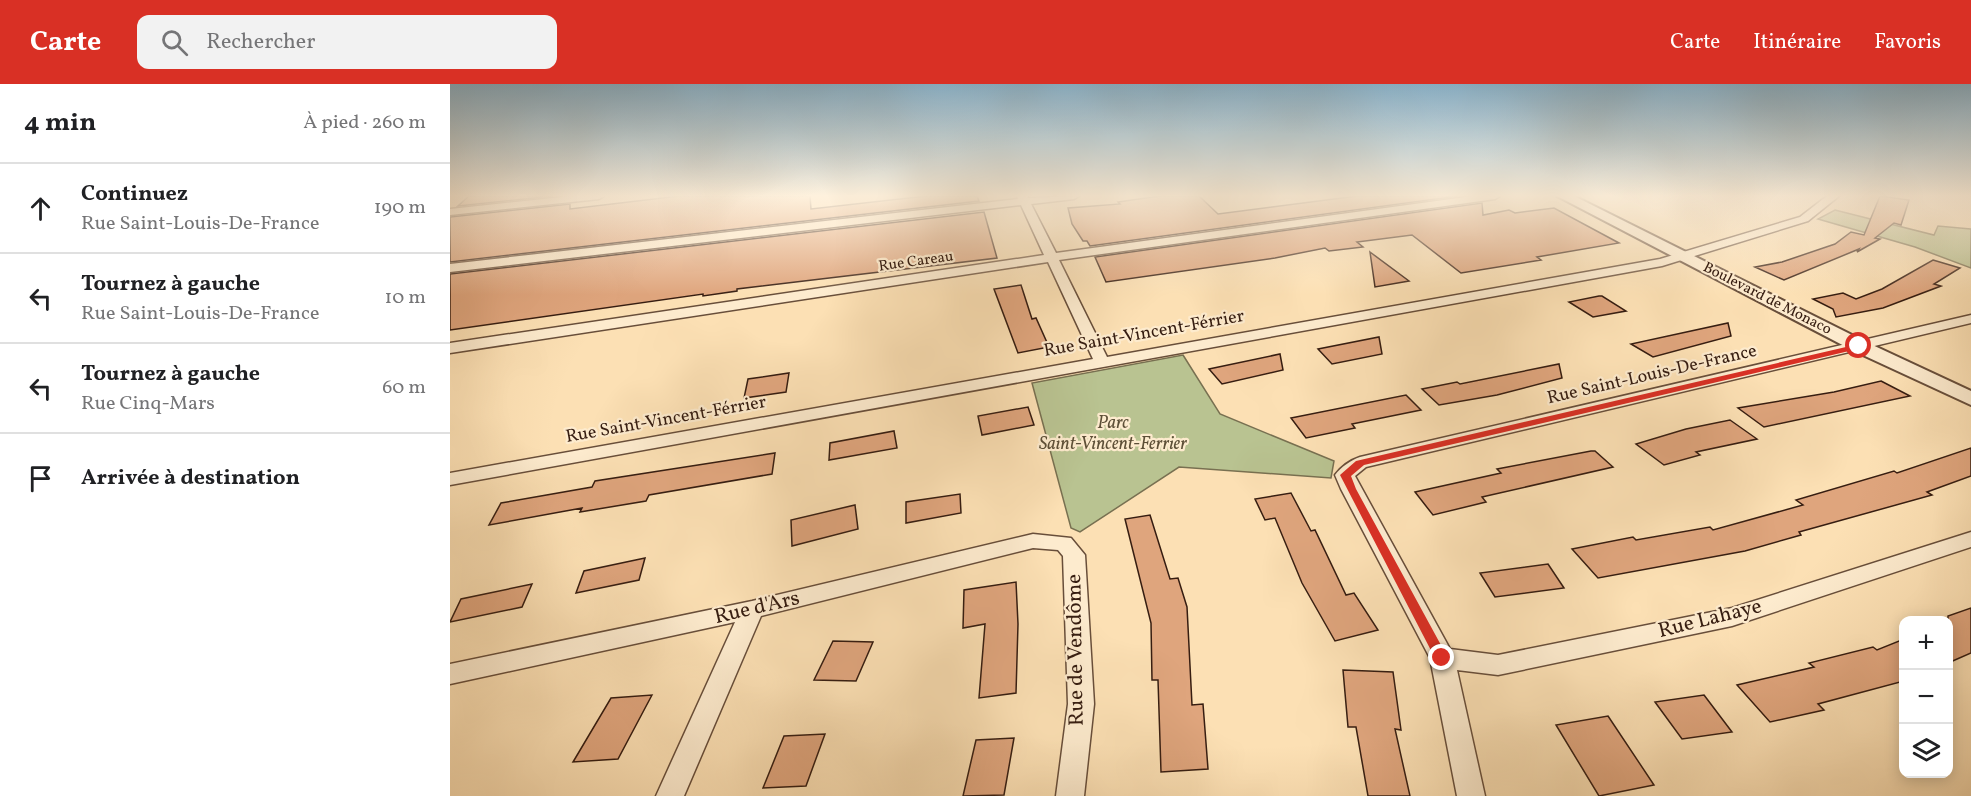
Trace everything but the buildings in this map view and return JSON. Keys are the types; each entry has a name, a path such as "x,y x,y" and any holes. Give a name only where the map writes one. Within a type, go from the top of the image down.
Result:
{"street":[{"path":"450,268 767,229"},
{"path":"1037,229 1102,362"},
{"name":"Rue Careau","path":"450,348 1257,229"},
{"name":"Boulevard de Monaco","path":"1629,229 1859,346 1971,399"},
{"name":"Rue Saint-Vincent-Férrier","path":"450,479 1684,257 1772,229"},
{"name":"Rue Saint-Louis-De-France","path":"1442,658 1345,475 1360,463 1971,319"},
{"name":"Rue Lahaye","path":"1442,658 1498,665 1732,617 1971,538"},
{"name":"Rue d'Ars","path":"450,674 752,610 1033,541 1064,543"},
{"name":"Rue de Vendôme","path":"1064,543 1074,555 1081,704 1070,796"},
{"path":"670,796 752,610"},
{"path":"1442,658 1471,796"}],"green space":[{"path":"1853,229 1911,229 1934,235 1937,229 1971,229 1971,268 1915,247"},
{"name":"Parc Saint-Vincent-Ferrier","path":"1183,355 1220,414 1334,461 1331,478 1179,467 1080,532 1071,528 1032,383"}],"route":[{"path":"1442,658 1345,475 1360,463 1859,346"}]}
